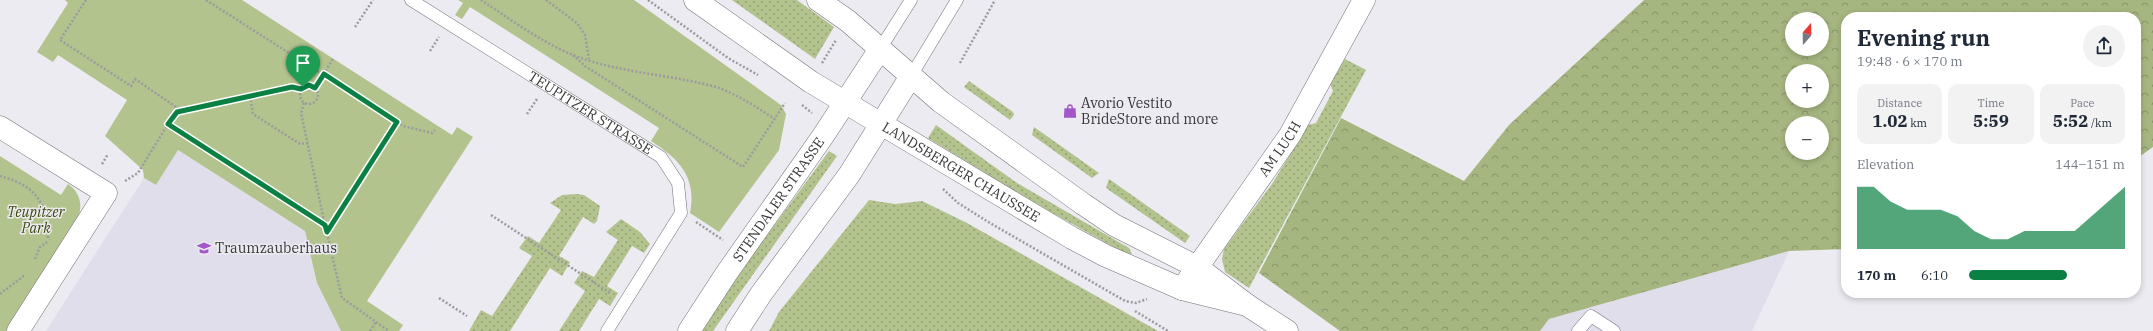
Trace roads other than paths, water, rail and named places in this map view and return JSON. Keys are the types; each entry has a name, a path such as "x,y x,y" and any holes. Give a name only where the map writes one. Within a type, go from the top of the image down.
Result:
{"main road":[{"name":"LANDSBERGER CHAUSSEE","path":"695,0 811,82 1072,238 1106,256 1182,289 1247,305"},
{"name":"LANDSBERGER CHAUSSEE","path":"818,0 848,21 880,49 906,85 941,102 1114,225 1197,267 1247,305 1287,331"},
{"name":"AM LUCH","path":"1182,289 1290,135 1364,0"},
{"name":"STENDALER STRASSE","path":"689,331 726,274 880,49"},
{"path":"737,331 761,294 849,175 906,85"},
{"path":"0,127 106,193 18,331"}],"lane":[{"name":"TEUPITZER STRASSE","path":"411,0 661,157 678,183 682,213 607,331"},
{"path":"880,49 911,0"},
{"path":"906,85 957,0"},
{"path":"1578,331 1591,316 1614,331"}],"place":[{"name":"Avorio Vestito BrideStore and more","path":"1070,111"},
{"name":"Traumzauberhaus","path":"204,248"}],"park label":[{"name":"Teupitzer Park","path":"36,220"}]}
